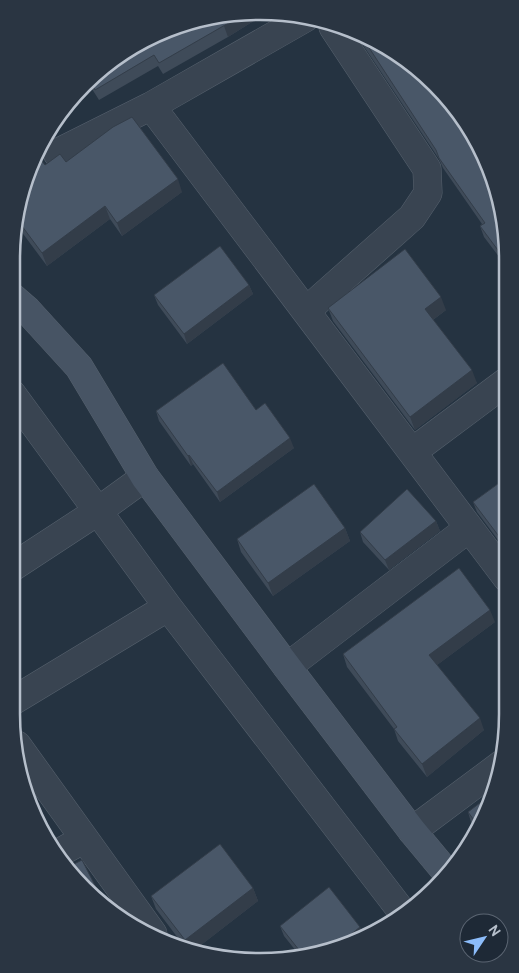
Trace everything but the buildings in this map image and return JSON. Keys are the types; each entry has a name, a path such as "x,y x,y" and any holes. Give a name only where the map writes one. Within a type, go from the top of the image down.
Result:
{"street":[{"path":"57,153 151,106 296,23"},
{"path":"306,311 412,217 428,193 426,169 337,33"},
{"path":"151,106 499,567"},
{"path":"20,304 79,367 145,477 287,667 443,868"},
{"path":"412,452 499,387"},
{"path":"20,405 168,607 399,908"},
{"path":"20,553 98,511 145,477"},
{"path":"287,667 469,528"},
{"path":"20,697 168,607"},
{"path":"24,756 146,924"},
{"path":"412,830 492,772"},
{"path":"63,851 84,839"}]}
